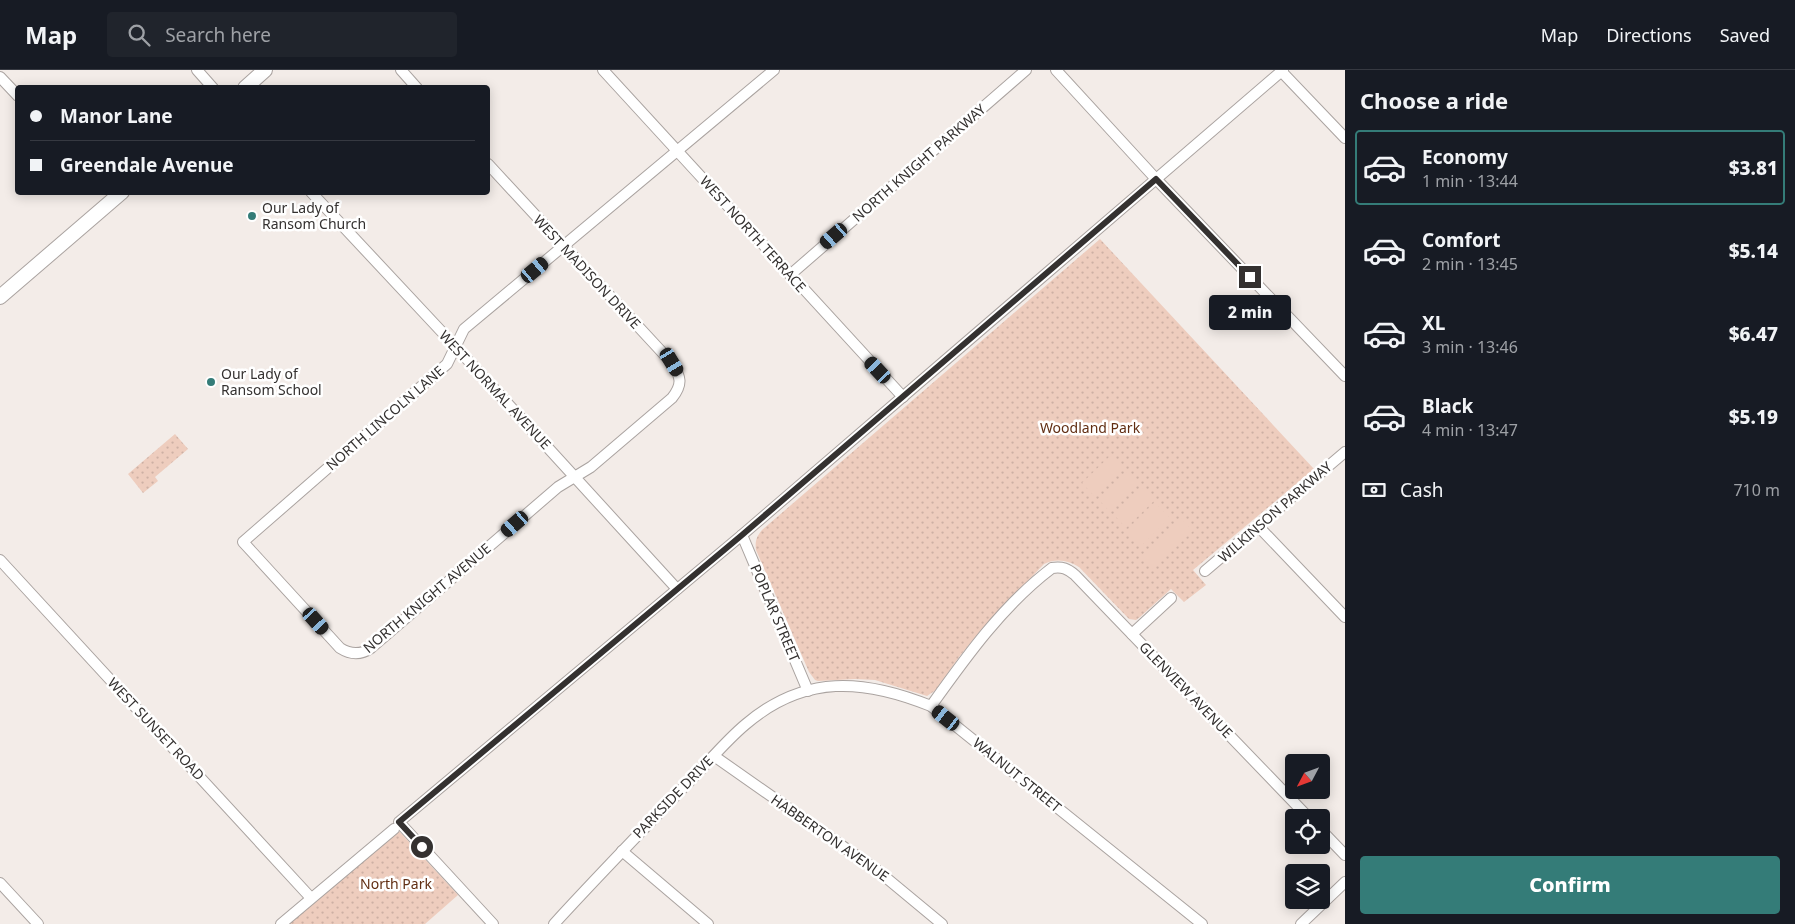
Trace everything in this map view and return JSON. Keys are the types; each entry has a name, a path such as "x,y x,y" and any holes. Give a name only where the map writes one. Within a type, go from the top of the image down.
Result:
{"main road":[{"path":"248,85 266,70"},
{"path":"1,296 114,195"}],"street":[{"path":"197,70 210,85"},
{"path":"401,70 414,85"},
{"name":"WEST NORTH TERRACE","path":"603,70 903,398"},
{"name":"NORTH LINCOLN LANE","path":"354,653 346,652 340,648 243,542 447,364 464,329 774,70"},
{"name":"NORTH KNIGHT PARKWAY","path":"790,275 1026,70"},
{"path":"1056,70 1156,179 1345,376"},
{"path":"281,924 903,398 1282,71 1345,138"},
{"path":"0,77 15,93"},
{"name":"WEST MADISON DRIVE","path":"490,166 672,362 679,374 680,383"},
{"name":"WEST NORMAL AVENUE","path":"314,195 677,589"},
{"name":"NORTH KNIGHT AVENUE","path":"354,653 360,654 372,648 558,487 591,467 672,398 678,391 680,383"},
{"name":"WILKINSON PARKWAY","path":"1205,571 1345,452"},
{"path":"1258,526 1345,617"},
{"name":"POPLAR STREET","path":"742,535 808,691"},
{"name":"WEST SUNSET ROAD","path":"0,560 311,898"},
{"name":"GLENVIEW AVENUE","path":"931,706 972,650 1013,603 1052,568 1068,569 1076,575 1300,809"},
{"path":"1132,634 1171,598"},
{"name":"WALNUT STREET","path":"808,691 821,687 837,686 876,688 912,698 931,706 1202,924"},
{"name":"PARKSIDE DRIVE","path":"554,924 734,735 758,714 786,698 808,691"},
{"name":"HABBERTON AVENUE","path":"714,756 878,871 942,924"},
{"path":"396,825 493,924"},
{"path":"1330,839 1345,855"},
{"path":"622,851 708,924"},
{"path":"1301,924 1345,882"},
{"path":"0,883 38,924"}],"green space":[{"name":"Woodland Park","path":"1100,239 1314,469 1193,570 1206,585 1184,602 1171,589 1136,620 1129,619 1079,567 1066,561 1057,560 1044,564 982,629 959,657 936,690 927,696 875,680 815,680 809,672 756,550 758,535"},
{"path":"175,434 188,449 155,477 158,481 143,493 128,474"},
{"path":"1110,456 1122,469 1094,496 1082,483"},
{"path":"1126,472 1138,485 1110,512 1098,499"},
{"path":"1142,488 1154,501 1126,528 1114,515"},
{"path":"1157,505 1170,518 1142,545 1129,532"},
{"path":"1181,518 1193,531 1153,569 1141,556"},
{"name":"North Park","path":"398,830 458,895 425,924 289,924"}],"place":[{"name":"Our Lady of Ransom Church","path":"252,216"},
{"name":"Our Lady of Ransom School","path":"211,382"}],"route":[{"path":"422,847 399,822 742,535 1156,179 1250,277"}]}
